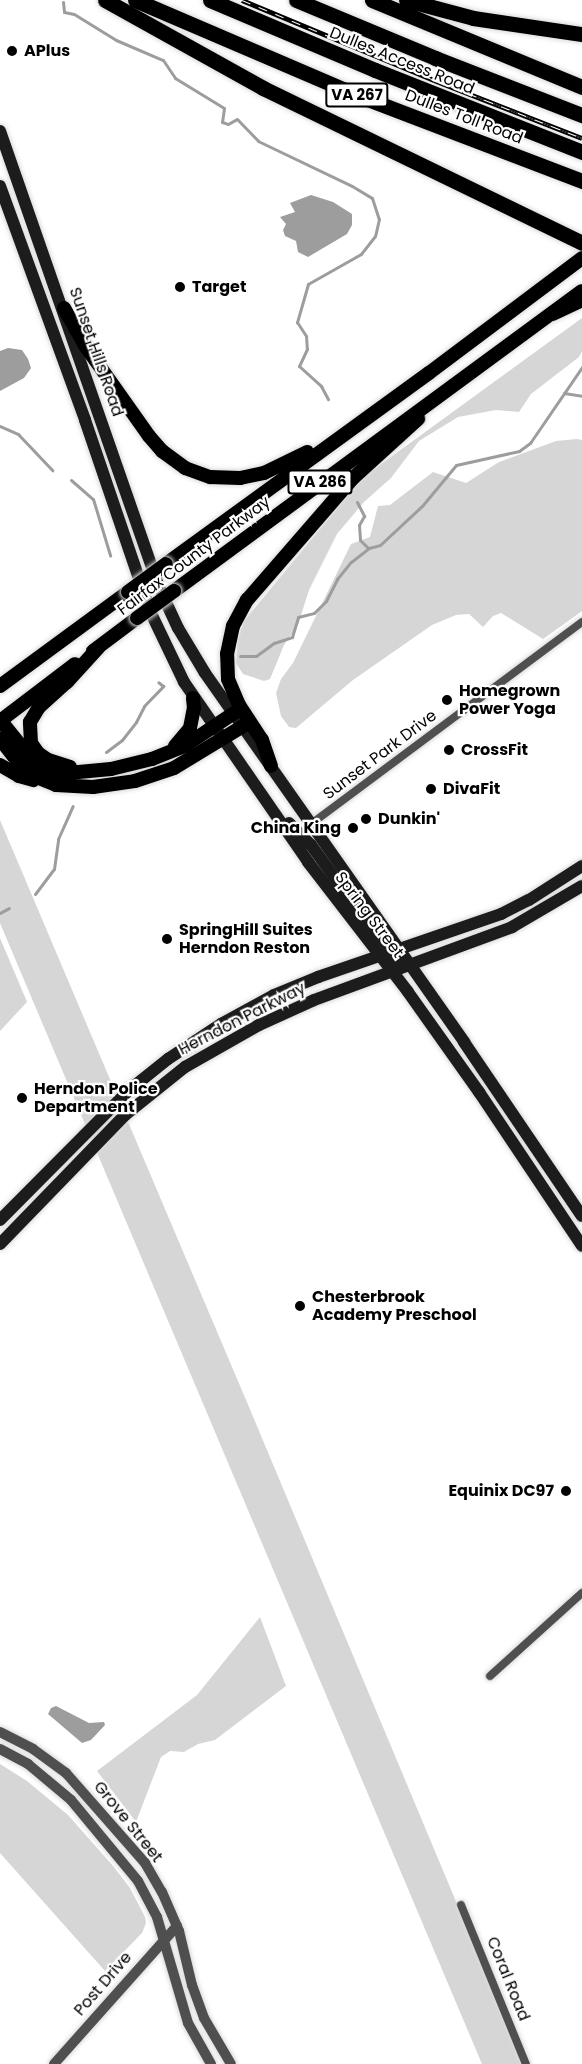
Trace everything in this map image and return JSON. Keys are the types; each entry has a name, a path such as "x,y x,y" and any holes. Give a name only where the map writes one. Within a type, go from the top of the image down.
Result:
{"highway":[{"path":"105,0 263,88 582,243"},
{"name":"Dulles Toll Road","path":"135,0 339,88 582,181"},
{"name":"Dulles Access Road","path":"210,0 331,52 582,152"},
{"name":"Dulles Access Road","path":"296,0 435,58 582,115"},
{"path":"372,0 582,87"},
{"path":"406,0 473,18 582,34"},
{"name":"Fairfax County Parkway","path":"0,686 582,258"},
{"name":"Fairfax County Parkway","path":"0,720 582,291"},
{"path":"552,313 582,299"},
{"path":"64,308 86,347 155,444 168,457 193,472 220,478 255,476 285,464 351,429"},
{"path":"271,766 262,740 239,705 228,679 228,644 236,618 253,592 352,478 448,389"},
{"path":"90,771 42,757 31,743 29,728 39,706 67,682 99,647"},
{"path":"163,755 188,732 193,716 193,698"},
{"path":"0,720 23,751 39,766 56,773 124,767 163,755 186,745 234,713"},
{"path":"0,765 24,778 77,787 121,784 174,768 224,740 243,726"},
{"path":"0,739 25,771 41,780"}],"main road":[{"name":"Sunset Hills Road","path":"0,131 64,308 158,585"},
{"name":"Sunset Hills Road","path":"0,186 85,420 145,595"},
{"name":"Spring Street","path":"158,585 186,643 311,824 389,952 582,1246"},
{"name":"Spring Street","path":"145,595 162,639 193,698 269,803 401,967 582,1216"},
{"name":"Herndon Parkway","path":"0,1221 116,1102 183,1048 220,1023 274,995 389,952 501,914 529,900 582,866"},
{"name":"Herndon Parkway","path":"0,1244 99,1140 174,1074 282,1014 401,967 512,927 582,886"}],"street":[{"name":"Sunset Park Drive","path":"311,824 582,622"},
{"path":"490,1676 582,1593"},
{"name":"Grove Street","path":"0,1732 33,1749 78,1785 145,1863 177,1926 197,2000 210,2032 231,2064"},
{"name":"Grove Street","path":"0,1749 42,1775 82,1812 138,1881 157,1917 188,2023 211,2064"},
{"name":"Coral Road","path":"461,1905 526,2064"},
{"name":"Post Drive","path":"54,2064 177,1926"}],"shaded area":[{"path":"311,195 333,202 352,214 352,225 347,234 308,257 298,252 296,241 285,236 283,230 286,224 280,217 295,212 290,203"},
{"path":"582,318 582,351 579,357 531,394 519,412 496,410 458,417 419,441 391,478 364,502 337,534 309,590 298,625 284,645 270,679 264,681 243,674 236,663 238,639 244,621 362,478"},
{"path":"8,348 22,350 31,368 24,378 0,391 0,351"},
{"path":"582,440 582,611 543,639 501,613 493,616 483,627 469,614 456,615 432,625 353,680 296,728 289,727 281,716 276,693 281,679 293,663 351,544 370,537 378,506 390,505 433,472 466,483 499,462 556,441"},
{"path":"0,820 524,2064 482,2064 0,923"},
{"path":"0,938 27,1002 0,1031"},
{"path":"260,1617 286,1686 215,1740 198,1744 184,1752 170,1751 161,1757 136,1822 97,1771 197,1695"},
{"path":"56,1706 89,1723 104,1722 105,1725 91,1740 82,1743 48,1714 51,1708"},
{"path":"0,1764 27,1781 68,1815 130,1888 145,1917 146,1923 142,1933 105,1971 0,1853"}],"waterway":[{"path":"63,2 64,12 74,14 116,40 163,60 175,78 224,108 222,122 228,124 237,119 258,141 372,198 379,219 375,236 361,254 308,284 297,322 306,336 307,349 299,366 321,386 328,399"},
{"path":"240,656 256,656 274,643 292,637 298,617 314,613 326,601 337,579 351,562 369,548 380,545 422,506 456,465 519,451 530,443 582,367"},
{"path":"564,393 582,396"},
{"path":"0,426 18,434 52,470"},
{"path":"71,480 93,499 110,555"},
{"path":"357,502 364,516 359,525 360,540 368,548"},
{"path":"106,752 122,740 136,722 144,706 163,686 158,682"},
{"path":"35,894 54,869 58,839 73,806"},
{"path":"0,913 9,908"}],"railway":[{"path":"242,0 434,80 582,138"}],"place":[{"name":"APlus","path":"12,51"},
{"name":"Target","path":"180,287"},
{"name":"Homegrown Power Yoga","path":"447,700"},
{"name":"CrossFit","path":"449,750"},
{"name":"DivaFit","path":"431,789"},
{"name":"Dunkin'","path":"366,819"},
{"name":"China King","path":"353,828"},
{"name":"SpringHill Suites Herndon Reston","path":"167,939"},
{"name":"Herndon Police Department","path":"22,1098"},
{"name":"Chesterbrook Academy Preschool","path":"300,1306"},
{"name":"Equinix DC97","path":"566,1491"}]}
